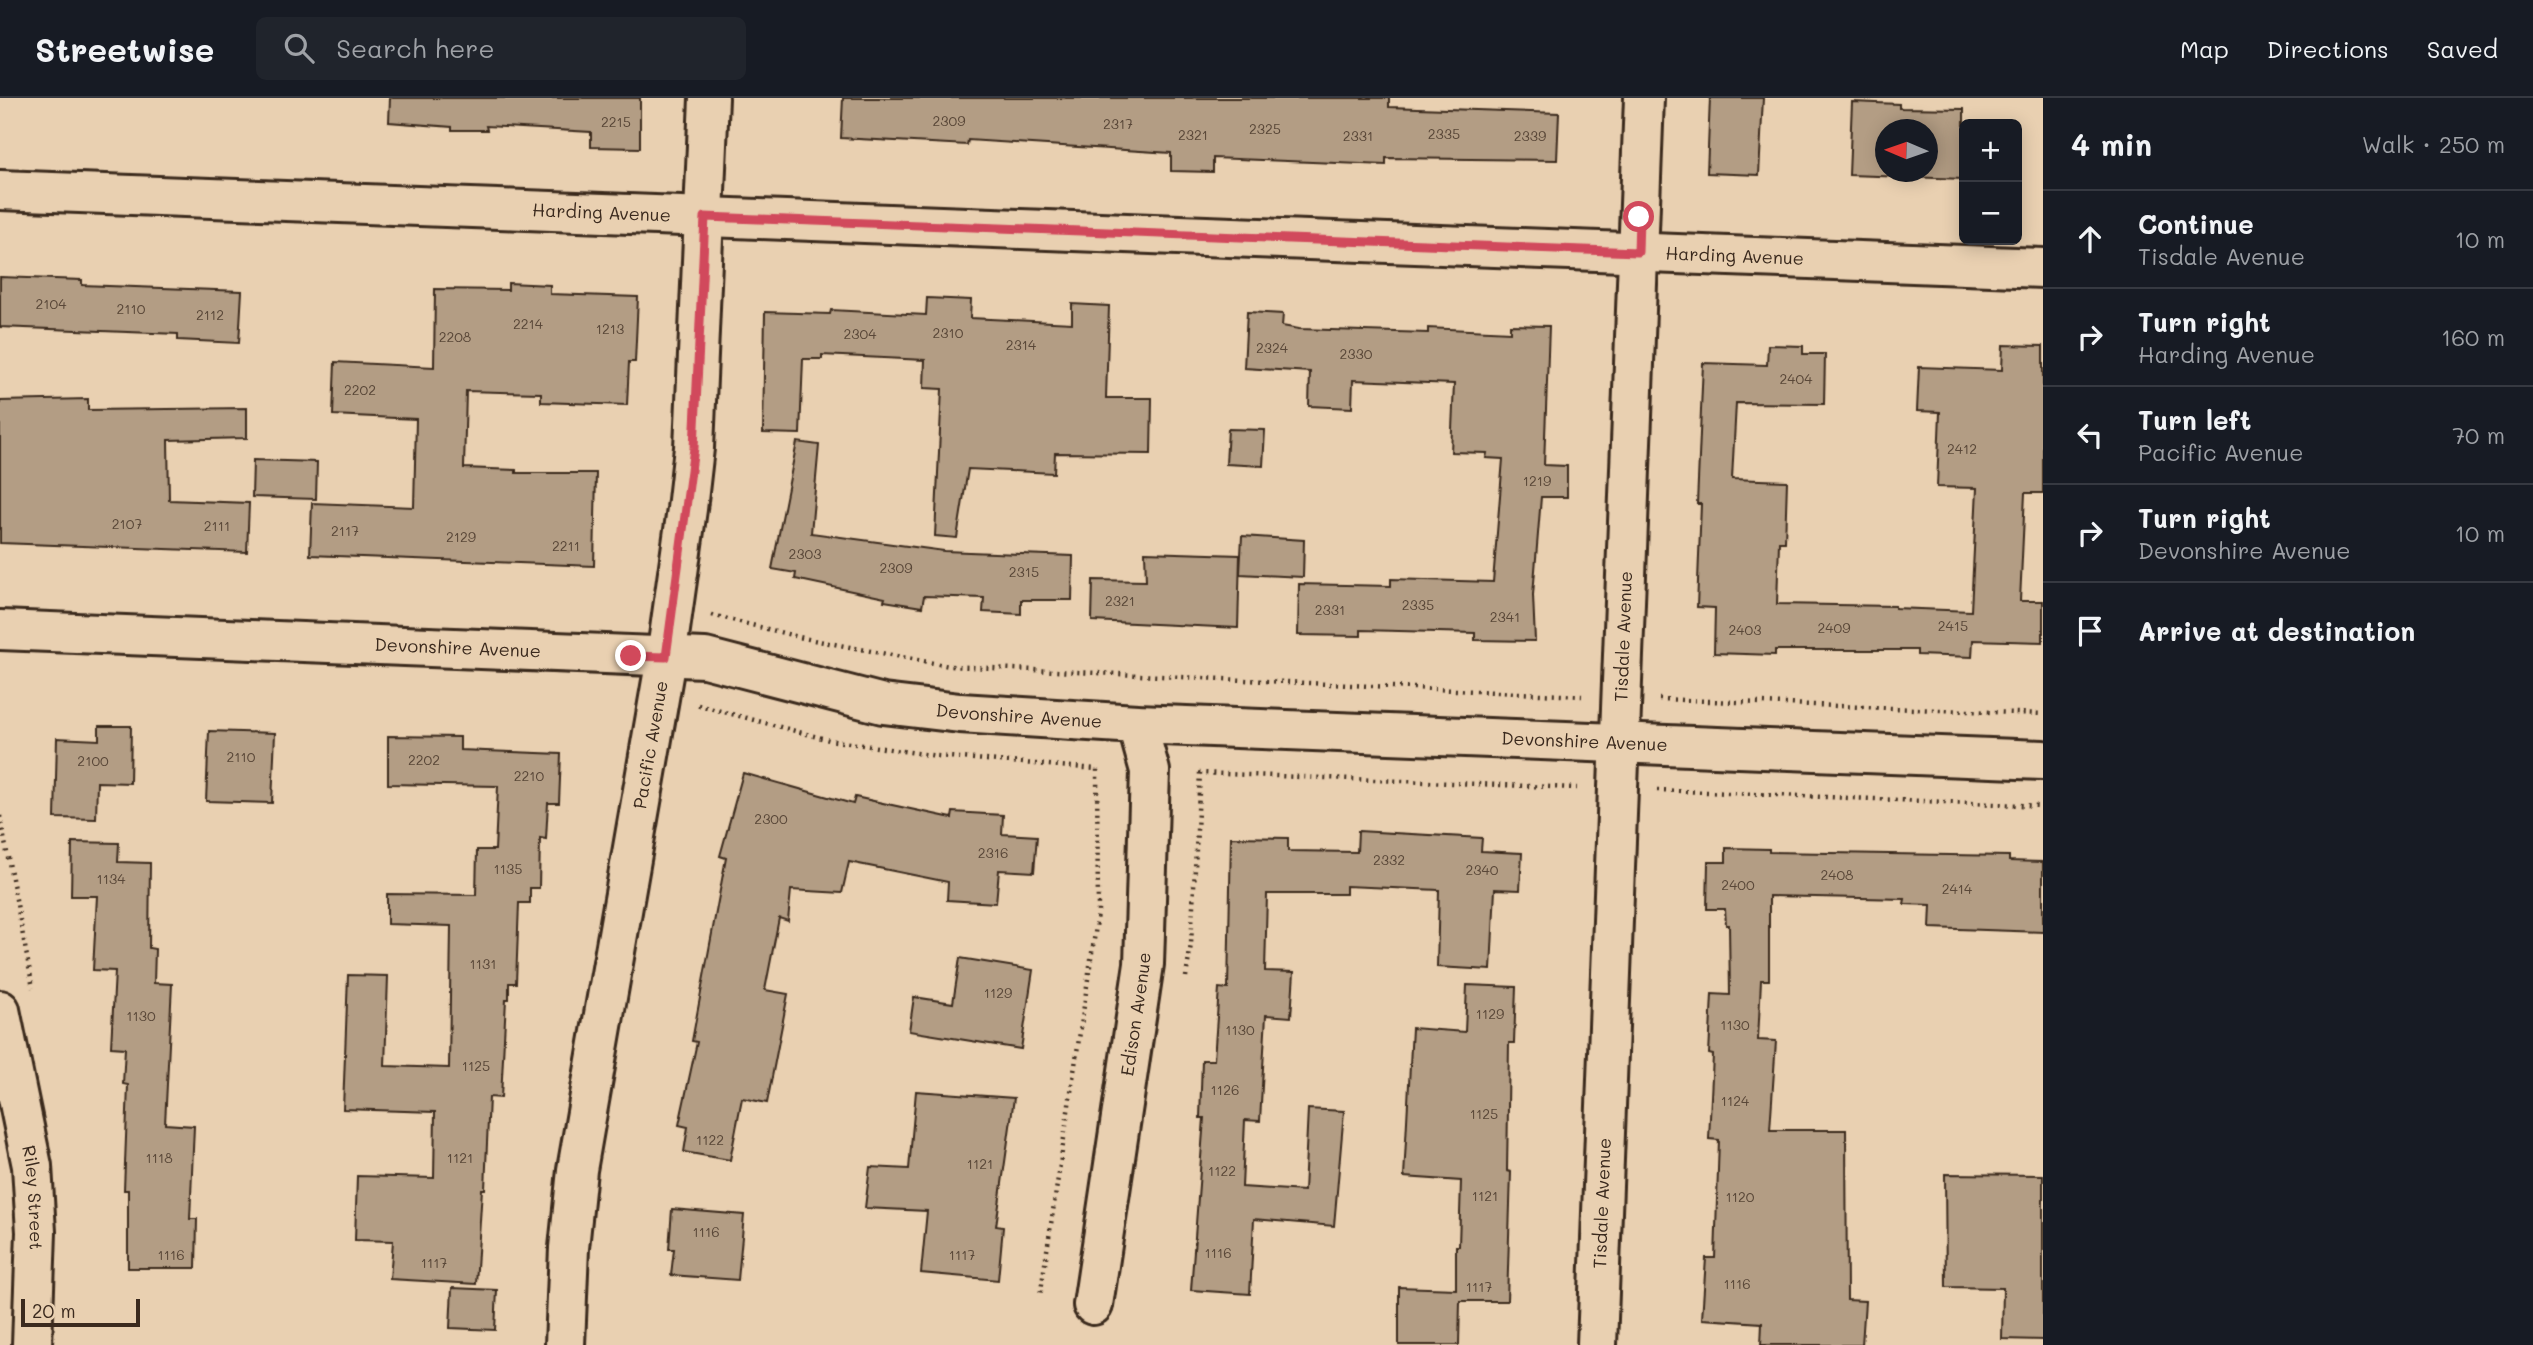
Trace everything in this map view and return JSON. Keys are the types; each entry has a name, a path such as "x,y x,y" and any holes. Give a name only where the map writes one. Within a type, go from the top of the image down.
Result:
{"street":[{"name":"Pacific Avenue","path":"565,1345 569,1248 577,1170 666,657 694,448 709,98"},
{"name":"Tisdale Avenue","path":"1597,1345 1644,98"},
{"name":"Harding Avenue","path":"0,190 2043,268"},
{"name":"Devonshire Avenue","path":"0,630 705,658 883,704 960,713 1137,724 2043,760"},
{"name":"Edison Avenue","path":"1093,1305 1144,964 1150,771 1137,724"},
{"name":"Riley Street","path":"0,1010 32,1167 36,1232 32,1345"}],"path":[{"path":"712,614 803,638 948,666 1587,696"},
{"path":"1657,698 2043,714"},
{"path":"696,704 829,740 937,756 1097,769 1098,913 1040,1297"},
{"path":"1184,985 1191,944 1200,773 1579,788 1578,802"},
{"path":"1655,804 1655,790 2043,806"}],"building":[{"path":"390,98 640,98 640,148 591,147 591,132 486,126 487,130 452,130 452,127 389,122"},
{"path":"843,98 1389,98 1389,107 1559,113 1557,160 1386,158 1386,165 1213,158 1213,172 1171,171 1171,153 968,140 967,145 841,138"},
{"path":"1710,98 1763,98 1759,175 1707,173"},
{"path":"1852,102 1899,104 1899,108 1964,109 1964,119 1959,119 1959,179 1938,178 1938,119 1875,119 1875,176 1849,175"},
{"path":"0,277 82,280 82,285 242,291 239,343 178,340 178,334 0,327"},
{"path":"508,283 550,285 550,294 638,297 635,362 629,362 627,405 541,402 541,393 466,391 464,468 516,470 516,473 596,473 594,566 310,555 312,503 414,507 416,419 333,415 335,362 434,367 435,289 508,290"},
{"path":"927,298 971,300 970,318 1072,323 1072,304 1109,306 1106,398 1152,398 1151,454 1055,453 1054,473 968,469 957,538 935,536 942,389 924,388 925,360 822,355 822,359 803,359 800,434 763,433 765,312 830,314 831,310 926,315"},
{"path":"1247,312 1283,314 1282,326 1299,329 1428,333 1428,328 1510,332 1510,325 1549,326 1544,465 1567,466 1567,497 1541,497 1533,595 1535,641 1475,640 1475,633 1361,630 1361,636 1298,635 1299,584 1391,586 1391,579 1493,582 1503,459 1486,458 1487,453 1451,452 1454,384 1353,380 1352,408 1309,406 1310,372 1244,368"},
{"path":"1768,345 1803,346 1803,354 1825,354 1824,404 1736,403 1732,479 1787,481 1785,542 1779,542 1777,604 1895,606 1971,611 1977,488 1937,487 1940,412 1917,411 1919,367 2002,370 2003,345 2043,346 2043,493 2025,493 2020,601 2043,601 2043,642 1973,640 1972,657 1917,655 1917,650 1775,650 1775,655 1714,653 1715,608 1697,607 1701,504 1697,504 1703,363 1767,365"},
{"path":"88,399 88,410 247,408 247,438 168,440 169,500 249,503 247,552 0,543 0,401"},
{"path":"1228,429 1265,430 1263,466 1226,464"},
{"path":"797,442 819,445 811,533 944,551 1073,556 1072,600 1021,600 1021,614 983,612 984,598 924,596 922,607 884,601 885,598 795,579 796,573 772,569"},
{"path":"253,460 317,462 316,499 252,497"},
{"path":"1242,536 1304,540 1303,577 1240,574"},
{"path":"1145,552 1240,555 1238,628 1092,621 1093,580 1146,581"},
{"path":"99,726 131,726 130,783 97,782 96,819 55,818 57,738 99,740"},
{"path":"209,731 275,733 272,803 206,801"},
{"path":"388,736 460,737 460,750 561,754 559,803 548,803 546,839 540,838 539,888 530,888 530,903 519,903 516,983 509,983 509,999 506,999 501,1098 489,1097 485,1189 482,1189 476,1284 390,1279 393,1241 355,1240 357,1176 434,1178 435,1112 343,1109 348,975 388,976 385,1066 449,1068 451,926 387,924 387,894 476,895 477,850 495,850 498,786 388,784"},
{"path":"743,773 853,804 855,797 952,818 953,812 1003,815 1002,834 1037,836 1034,872 999,870 996,903 947,900 948,882 849,862 842,893 791,890 788,921 779,918 765,990 788,994 767,1103 742,1098 730,1160 684,1152 688,1127 679,1125 697,1042 692,1041 726,858 720,856"},
{"path":"1358,831 1482,838 1481,851 1522,853 1520,890 1495,889 1491,970 1437,967 1439,890 1346,886 1346,894 1267,894 1265,971 1294,972 1291,1017 1266,1015 1260,1121 1245,1120 1242,1187 1304,1191 1308,1109 1344,1111 1334,1226 1254,1219 1250,1294 1191,1290 1204,1118 1200,1118 1202,1060 1214,1060 1219,988 1228,989 1231,837 1288,838 1288,851 1357,852"},
{"path":"72,842 119,843 118,862 150,863 149,948 155,949 154,983 172,984 165,1124 194,1126 190,1219 197,1219 196,1268 128,1268 128,1190 124,1190 128,1085 123,1084 125,1048 111,1047 115,971 93,970 97,896 71,896"},
{"path":"1726,848 1769,849 1769,852 2009,856 2009,861 2043,862 2043,932 1930,928 1931,905 1904,904 1905,899 1769,896 1769,980 1761,980 1758,1040 1776,1041 1770,1130 1846,1130 1847,1300 1865,1301 1862,1345 1761,1345 1762,1323 1702,1319 1706,1258 1715,1258 1719,1140 1709,1139 1713,1055 1709,1054 1712,994 1730,995 1729,925 1726,925 1725,909 1707,909 1708,862 1726,862"},
{"path":"960,958 1033,970 1021,1049 909,1031 914,997 953,1003"},
{"path":"1467,985 1516,987 1514,1043 1509,1043 1507,1171 1511,1172 1507,1301 1460,1301 1459,1345 1399,1345 1399,1287 1456,1289 1456,1246 1459,1246 1461,1181 1404,1177 1412,1028 1465,1032"},
{"path":"916,1091 1014,1098 996,1226 1003,1227 998,1280 921,1273 927,1211 865,1208 870,1167 909,1169"},
{"path":"1945,1174 2043,1175 2043,1340 2002,1339 2003,1288 1946,1287"},
{"path":"672,1209 744,1215 738,1280 671,1275 674,1249 669,1249"},
{"path":"452,1288 497,1290 495,1330 450,1328"}],"route":[{"path":"631,656 666,657 694,448 705,217 1638,252 1639,217"}]}
